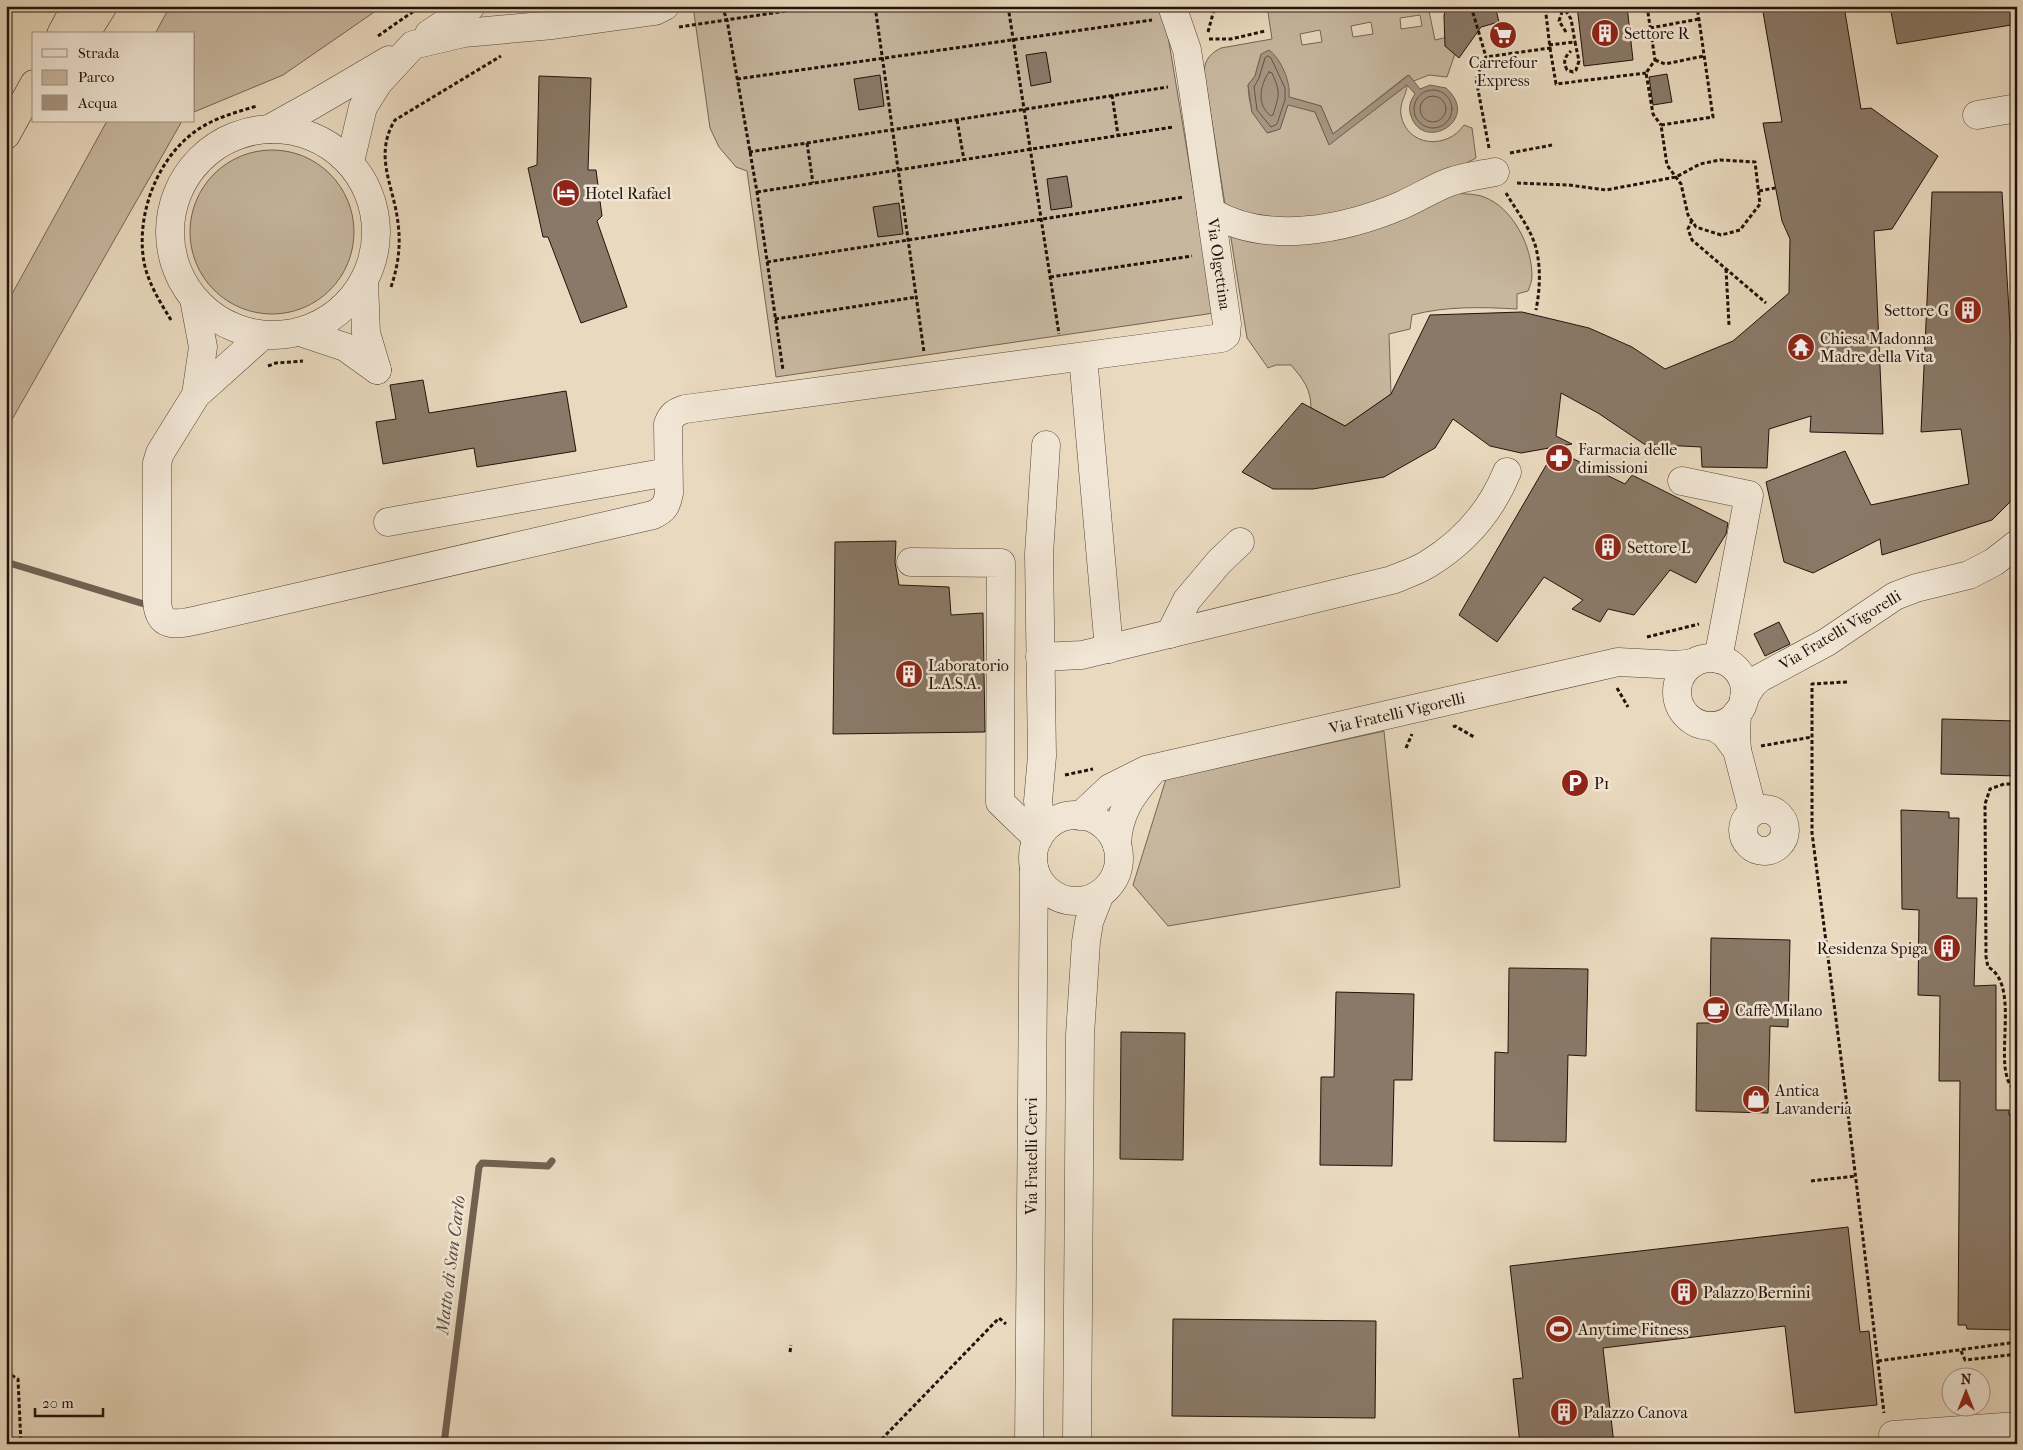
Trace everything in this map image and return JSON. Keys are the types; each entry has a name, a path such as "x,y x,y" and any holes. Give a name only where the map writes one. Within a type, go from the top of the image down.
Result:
{"highway":[{"path":"62,32 76,6"},
{"path":"82,32 91,25 103,6"},
{"path":"6,134 32,88"}],"street":[{"path":"264,117 313,136 330,145 350,162 364,183 374,207 376,219 375,251 364,281 353,297 335,315 318,325 300,332 263,335 225,323 194,299 180,278 170,241 171,215 178,191 191,169 209,151 231,137 256,130 264,117 356,80 471,6"},
{"path":"350,162 363,108 378,83 413,45 464,32 553,25 655,10 665,6"},
{"path":"1191,6 1197,44"},
{"path":"1165,12 1197,44"},
{"name":"Via Olgettina","path":"1083,357 1216,340 1226,335 1227,324 1211,212 1197,44"},
{"path":"1977,115 2017,108"},
{"path":"1211,212 1226,221 1271,230 1330,228 1359,221 1403,205 1448,183 1495,170"},
{"path":"300,332 345,348 377,370 366,333 364,281"},
{"path":"194,299 203,347 196,395"},
{"path":"263,335 196,395 164,446 157,462 156,601 161,617 170,623 176,624 198,620 653,515 661,511 667,504 669,493 668,424 671,416 676,412 686,409 1083,357 1109,649"},
{"path":"1046,445 1039,554 1040,657 1051,762 1049,786 1075,816"},
{"path":"388,522 668,472"},
{"path":"1040,657 1082,655 1392,580 1426,566 1456,544 1479,520 1498,494 1507,472"},
{"path":"1682,481 1749,495 1715,663"},
{"path":"1170,634 1187,600 1219,562 1240,542"},
{"name":"Via Fratelli Vigorelli","path":"1741,706 1753,684 1772,671 1827,642 1877,606 1895,596 1916,588 1969,575 1994,562 2017,544"},
{"path":"911,562 1001,563 1000,802 1040,836"},
{"name":"Via Fratelli Vigorelli","path":"1641,650 1656,668 1668,678 1678,694"},
{"name":"Via Fratelli Vigorelli","path":"1075,816 1110,788 1154,768 1618,662 1641,650 1678,665 1715,663 1756,672 1772,671"},
{"path":"1715,663 1683,673 1678,687 1681,707 1689,717 1700,724 1713,726 1725,734 1737,750"},
{"path":"1715,663 1744,682 1736,736 1737,750 1753,812"},
{"path":"1713,726 1726,722 1741,706"},
{"path":"1040,836 1038,801 1051,762"},
{"path":"1117,844 1103,824 1092,818 1075,816 1052,822 1040,836 1033,853 1034,868 1039,879 1055,896 1066,900 1078,901 1100,894 1107,888 1114,877 1118,865 1118,828 1123,810 1154,768"},
{"name":"Via Fratelli Cervi","path":"1029,1444 1034,868"},
{"path":"1078,1444 1080,1034 1086,942 1089,922 1100,894"},
{"path":"1896,1432 2017,1426"}],"path":[{"path":"375,38 421,6"},
{"path":"722,6 727,20 756,192 784,376"},
{"path":"875,6 925,355"},
{"path":"1008,6 1060,338"},
{"path":"1471,6 1486,57 1476,79 1495,170 1536,247 1540,288 1536,310"},
{"path":"1545,6 1549,46 1556,84 1646,73"},
{"path":"1495,170 1569,185 1606,190 1676,177 1700,164 1720,160 1755,162 1760,204 1740,230 1721,235 1696,227 1688,215 1681,184 1676,177 1667,165 1660,125 1652,114 1646,73 1655,60 1647,6"},
{"path":"1660,125 1713,117 1697,6"},
{"path":"1566,32 1559,21 1562,12 1566,10 1571,18 1578,61 1576,70 1573,72 1567,70 1564,61 1571,51"},
{"path":"737,80 1013,39 1165,12"},
{"path":"1650,28 1699,19"},
{"path":"1197,44 1265,31"},
{"path":"1486,57 1575,42"},
{"path":"388,295 398,260 400,244 398,223 385,163 384,146 389,129 395,120 508,52"},
{"path":"1655,60 1665,64 1704,56"},
{"path":"749,152 1170,86 1172,94"},
{"path":"1112,95 1118,136"},
{"path":"174,325 150,282 144,262 144,219 155,180 185,139 206,124 264,117"},
{"path":"957,120 964,160"},
{"path":"756,192 1177,126"},
{"path":"807,143 813,183"},
{"path":"1495,170 1552,145"},
{"path":"1759,191 1775,188"},
{"path":"767,262 1188,196"},
{"path":"1692,220 1688,229 1692,240 1766,303"},
{"path":"1050,277 1197,255"},
{"path":"1726,269 1729,325"},
{"path":"776,319 917,298"},
{"path":"260,369 276,363 305,361"},
{"path":"1641,650 1700,624"},
{"path":"1847,682 1812,684 1812,833 1878,1361 1896,1432"},
{"path":"1614,684 1628,707"},
{"path":"1446,728 1455,726 1474,737"},
{"path":"1406,748 1413,734 1421,732"},
{"path":"1737,750 1812,737"},
{"path":"1051,762 1062,776 1098,768"},
{"path":"2017,784 2004,784 1990,789 1985,804 1986,957 1988,967 1996,971 2003,986 2006,1076 2017,1093"},
{"path":"1811,1181 1856,1176"},
{"path":"878,1444 999,1318 1009,1327"},
{"path":"1878,1361 2017,1342"},
{"path":"790,1352 791,1345"},
{"path":"1961,1351 1964,1360 2017,1354"},
{"path":"6,1372 18,1379 21,1444"}],"green space":[{"path":"170,6 383,6 283,75 195,112 195,32 156,32"},
{"path":"693,6 1161,6 1165,18 1214,313 776,377 747,171 736,167 719,147 710,128"},
{"path":"1267,6 1428,6 1435,40 1448,37 1458,45 1447,77 1429,75 1414,81 1408,75 1333,134 1321,106 1289,97 1261,55 1255,76 1248,85 1252,112 1268,133 1280,129 1288,104 1315,112 1329,144 1407,85 1401,106 1401,115 1405,126 1411,134 1419,139 1438,141 1457,133 1464,125 1472,128 1476,158 1399,198 1300,223 1226,211 1204,71 1206,63 1214,52 1221,48 1272,39","holes":["1420,15 1422,26 1401,29 1400,18","1371,22 1373,34 1353,37 1351,26","1320,30 1322,42 1302,45 1300,34"]},
{"path":"106,122 181,122 6,430 6,305"},
{"path":"272,150 296,154 317,164 330,174 340,187 350,208 354,232 350,256 340,277 330,290 317,300 296,310 272,314 248,310 227,300 214,290 204,277 194,256 190,232 194,208 204,187 214,174 227,164 248,154"},
{"path":"1446,193 1471,194 1484,197 1494,202 1512,219 1519,229 1529,253 1532,276 1528,291 1517,294 1517,309 1451,309 1412,315 1410,329 1389,334 1391,394 1345,426 1311,408 1310,395 1291,365 1276,365 1268,368 1247,338 1230,232"},
{"path":"1384,731 1400,887 1168,926 1133,885 1166,779"}],"water":[{"path":"1269,50 1284,71 1289,97 1321,106 1333,134 1409,75 1420,89 1430,85 1446,88 1455,100 1457,111 1454,121 1446,128 1437,132 1427,132 1417,127 1410,110 1415,94 1407,85 1329,145 1315,112 1288,105 1280,129 1267,133 1252,112 1248,85 1255,76 1261,54"}],"building":[{"path":"1447,6 1495,6 1499,22 1481,27 1459,58 1445,46 1444,15"},
{"name":"Settore R","path":"1577,6 1627,6 1633,60 1584,66"},
{"path":"1762,6 1844,6 1861,109 1871,108 1938,156 1892,229 1874,231 1883,434 1810,432 1811,416 1769,429 1767,468 1702,467 1701,447 1644,444 1598,413 1561,393 1556,436 1572,444 1521,453 1490,446 1453,419 1435,448 1384,477 1313,489 1273,489 1242,472 1302,403 1345,426 1391,394 1430,315 1522,312 1589,328 1632,347 1665,369 1733,341 1789,293 1790,239 1782,221 1763,123 1782,122"},
{"path":"1890,6 2017,6 2017,24 1897,44"},
{"path":"1046,52 1051,82 1031,86 1026,55"},
{"path":"1667,74 1672,102 1653,105 1649,77"},
{"path":"880,75 884,106 859,110 854,79"},
{"name":"Hotel Rafael","path":"539,76 591,78 588,170 596,170 602,216 597,221 627,307 581,323 548,237 543,237 528,168 537,165"},
{"path":"1067,176 1072,207 1051,210 1047,179"},
{"name":"Settore G","path":"1932,192 2002,192 2017,447 2017,495 1992,520 1882,555 1880,539 1813,573 1784,562 1766,482 1845,451 1871,505 1969,484 1961,429 1921,432"},
{"path":"899,203 903,234 878,237 873,207"},
{"path":"423,380 429,413 566,391 576,451 477,467 474,448 383,464 376,422 396,419 390,385"},
{"name":"Settore L","path":"1555,450 1625,484 1632,475 1728,523 1726,534 1696,583 1670,570 1634,615 1608,609 1600,622 1572,609 1583,600 1544,577 1497,642 1459,615"},
{"name":"Laboratorio L.A.S.A.","path":"896,541 895,562 899,585 949,587 951,615 983,613 985,732 833,734 835,542"},
{"path":"1779,622 1790,644 1765,656 1754,634"},
{"path":"1942,719 2017,721 2017,776 1941,774"},
{"path":"1901,810 1949,812 1949,818 1959,818 1957,898 1977,898 1974,986 1996,985 1996,1110 2009,1110 2009,1115 2017,1115 2015,1330 1967,1329 1966,1325 1958,1325 1960,1081 1939,1081 1940,996 1918,995 1919,910 1902,909"},
{"path":"1711,938 1790,940 1788,1027 1770,1026 1768,1113 1696,1111 1697,1023 1710,1023"},
{"path":"1509,968 1588,969 1586,1056 1568,1055 1566,1142 1494,1141 1495,1052 1508,1053"},
{"path":"1336,992 1414,994 1412,1080 1394,1080 1392,1166 1320,1165 1321,1077 1334,1077"},
{"path":"1121,1032 1185,1033 1183,1160 1120,1159"},
{"name":"Palazzo Bernini","path":"1848,1227 1860,1332 1869,1331 1877,1405 1795,1413 1785,1326 1603,1348 1614,1444 1520,1444 1513,1379 1523,1378 1510,1266"},
{"path":"1173,1319 1376,1321 1375,1418 1172,1416"}],"waterway":[{"name":"Matto di San Carlo","path":"6,562 144,604"},
{"name":"Matto di San Carlo","path":"444,1444 479,1167 482,1163 548,1166 552,1161"}],"place":[{"name":"Settore R","path":"1605,33"},
{"name":"Carrefour Express","path":"1503,35"},
{"name":"Hotel Rafael","path":"566,193"},
{"name":"Settore G","path":"1968,310"},
{"name":"Chiesa Madonna Madre della Vita","path":"1801,347"},
{"name":"Farmacia delle dimissioni","path":"1559,458"},
{"name":"Settore L","path":"1608,547"},
{"name":"Laboratorio L.A.S.A.","path":"909,674"},
{"name":"P1","path":"1575,783"},
{"name":"Residenza Spiga","path":"1947,948"},
{"name":"Caffè Milano","path":"1716,1010"},
{"name":"Antica Lavanderia","path":"1756,1099"},
{"name":"Palazzo Bernini","path":"1684,1292"},
{"name":"Anytime Fitness","path":"1559,1329"},
{"name":"Palazzo Canova","path":"1564,1412"}]}
